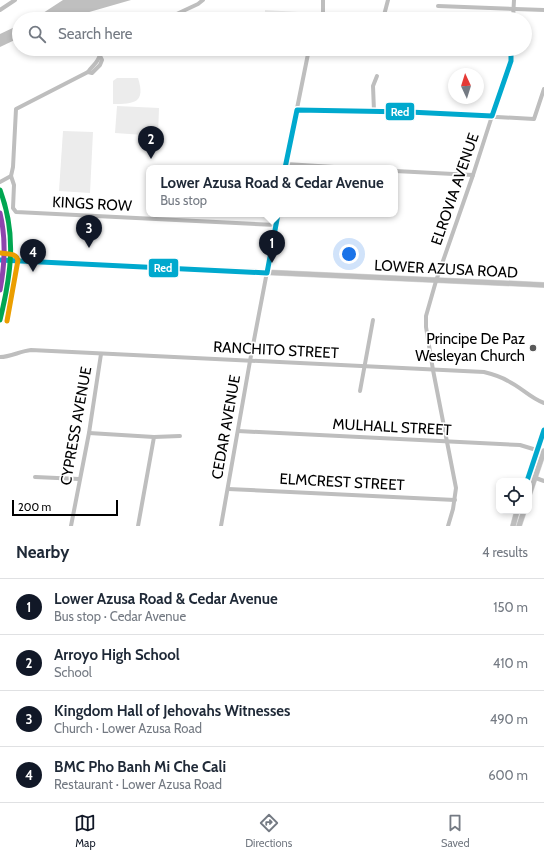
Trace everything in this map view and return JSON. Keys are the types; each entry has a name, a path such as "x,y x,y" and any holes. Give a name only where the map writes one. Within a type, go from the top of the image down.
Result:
{"main road":[{"path":"0,190 10,224 11,252 10,269 0,320"},
{"path":"0,212 4,239 0,287"},
{"name":"LOWER AZUSA ROAD","path":"2,260 544,285"},
{"path":"532,486 542,451 544,430"},
{"path":"528,478 542,451"},
{"path":"512,526 517,514"},
{"path":"519,526 523,514"}],"street":[{"path":"0,10 15,0"},
{"path":"181,12 203,0"},
{"path":"323,0 323,12"},
{"path":"385,12 388,0"},
{"path":"514,0 514,10"},
{"path":"438,6 544,10"},
{"name":"KINGS ROW","path":"100,56 102,60 100,65 92,72 88,72 16,109 13,167 11,176 14,185 13,208 16,212 276,224"},
{"path":"285,165 308,56"},
{"name":"ELROVIA AVENUE","path":"449,526 456,488 433,370 426,327 426,316 436,280 473,175 511,61 511,56"},
{"path":"374,112 373,86 377,76"},
{"path":"297,110 534,118 544,89"},
{"path":"398,170 473,175"},
{"path":"0,182 11,176"},
{"name":"CEDAR AVENUE","path":"221,526 277,217"},
{"path":"360,391 373,320"},
{"name":"RANCHITO STREET","path":"0,357 10,356 20,351 31,350 484,372 509,381 530,396 544,402"},
{"name":"CYPRESS AVENUE","path":"71,526 89,433 101,354"},
{"name":"MULHALL STREET","path":"238,431 520,445 542,451"},
{"path":"89,433 180,436"},
{"path":"138,526 154,436"},
{"path":"35,477 79,480"},
{"path":"535,478 544,481"},
{"name":"ELMCREST STREET","path":"228,489 455,500"}],"shaded area":[{"path":"63,0 131,0 89,12 45,12"},
{"path":"265,10 299,12 265,12"},
{"path":"12,28 12,41 0,47 0,34"},
{"path":"117,78 138,78 140,93 136,100 127,103 113,104 113,81"},
{"path":"117,106 159,108 158,136 115,133"},
{"path":"63,131 93,132 90,193 59,191"}],"transit line":[{"name":"Red","path":"286,165 297,110 409,112 492,116 511,61 511,56"},
{"path":"0,190 9,223 10,239 9,271 0,320"},
{"path":"0,213 4,251 0,290"},
{"name":"Red","path":"0,260 267,273 277,217"},
{"path":"1,253 14,255 18,260 7,321"},
{"name":"Red","path":"528,478 544,430"}],"place":[{"name":"Arroyo High School","path":"151,159"},
{"name":"Kingdom Hall of Jehovahs Witnesses","path":"89,248"},
{"name":"Lower Azusa Road & Cedar Avenue","path":"272,263"},
{"name":"BMC Pho Banh Mi Che Cali","path":"33,272"},
{"name":"Principe De Paz Wesleyan Church","path":"533,348"}]}
